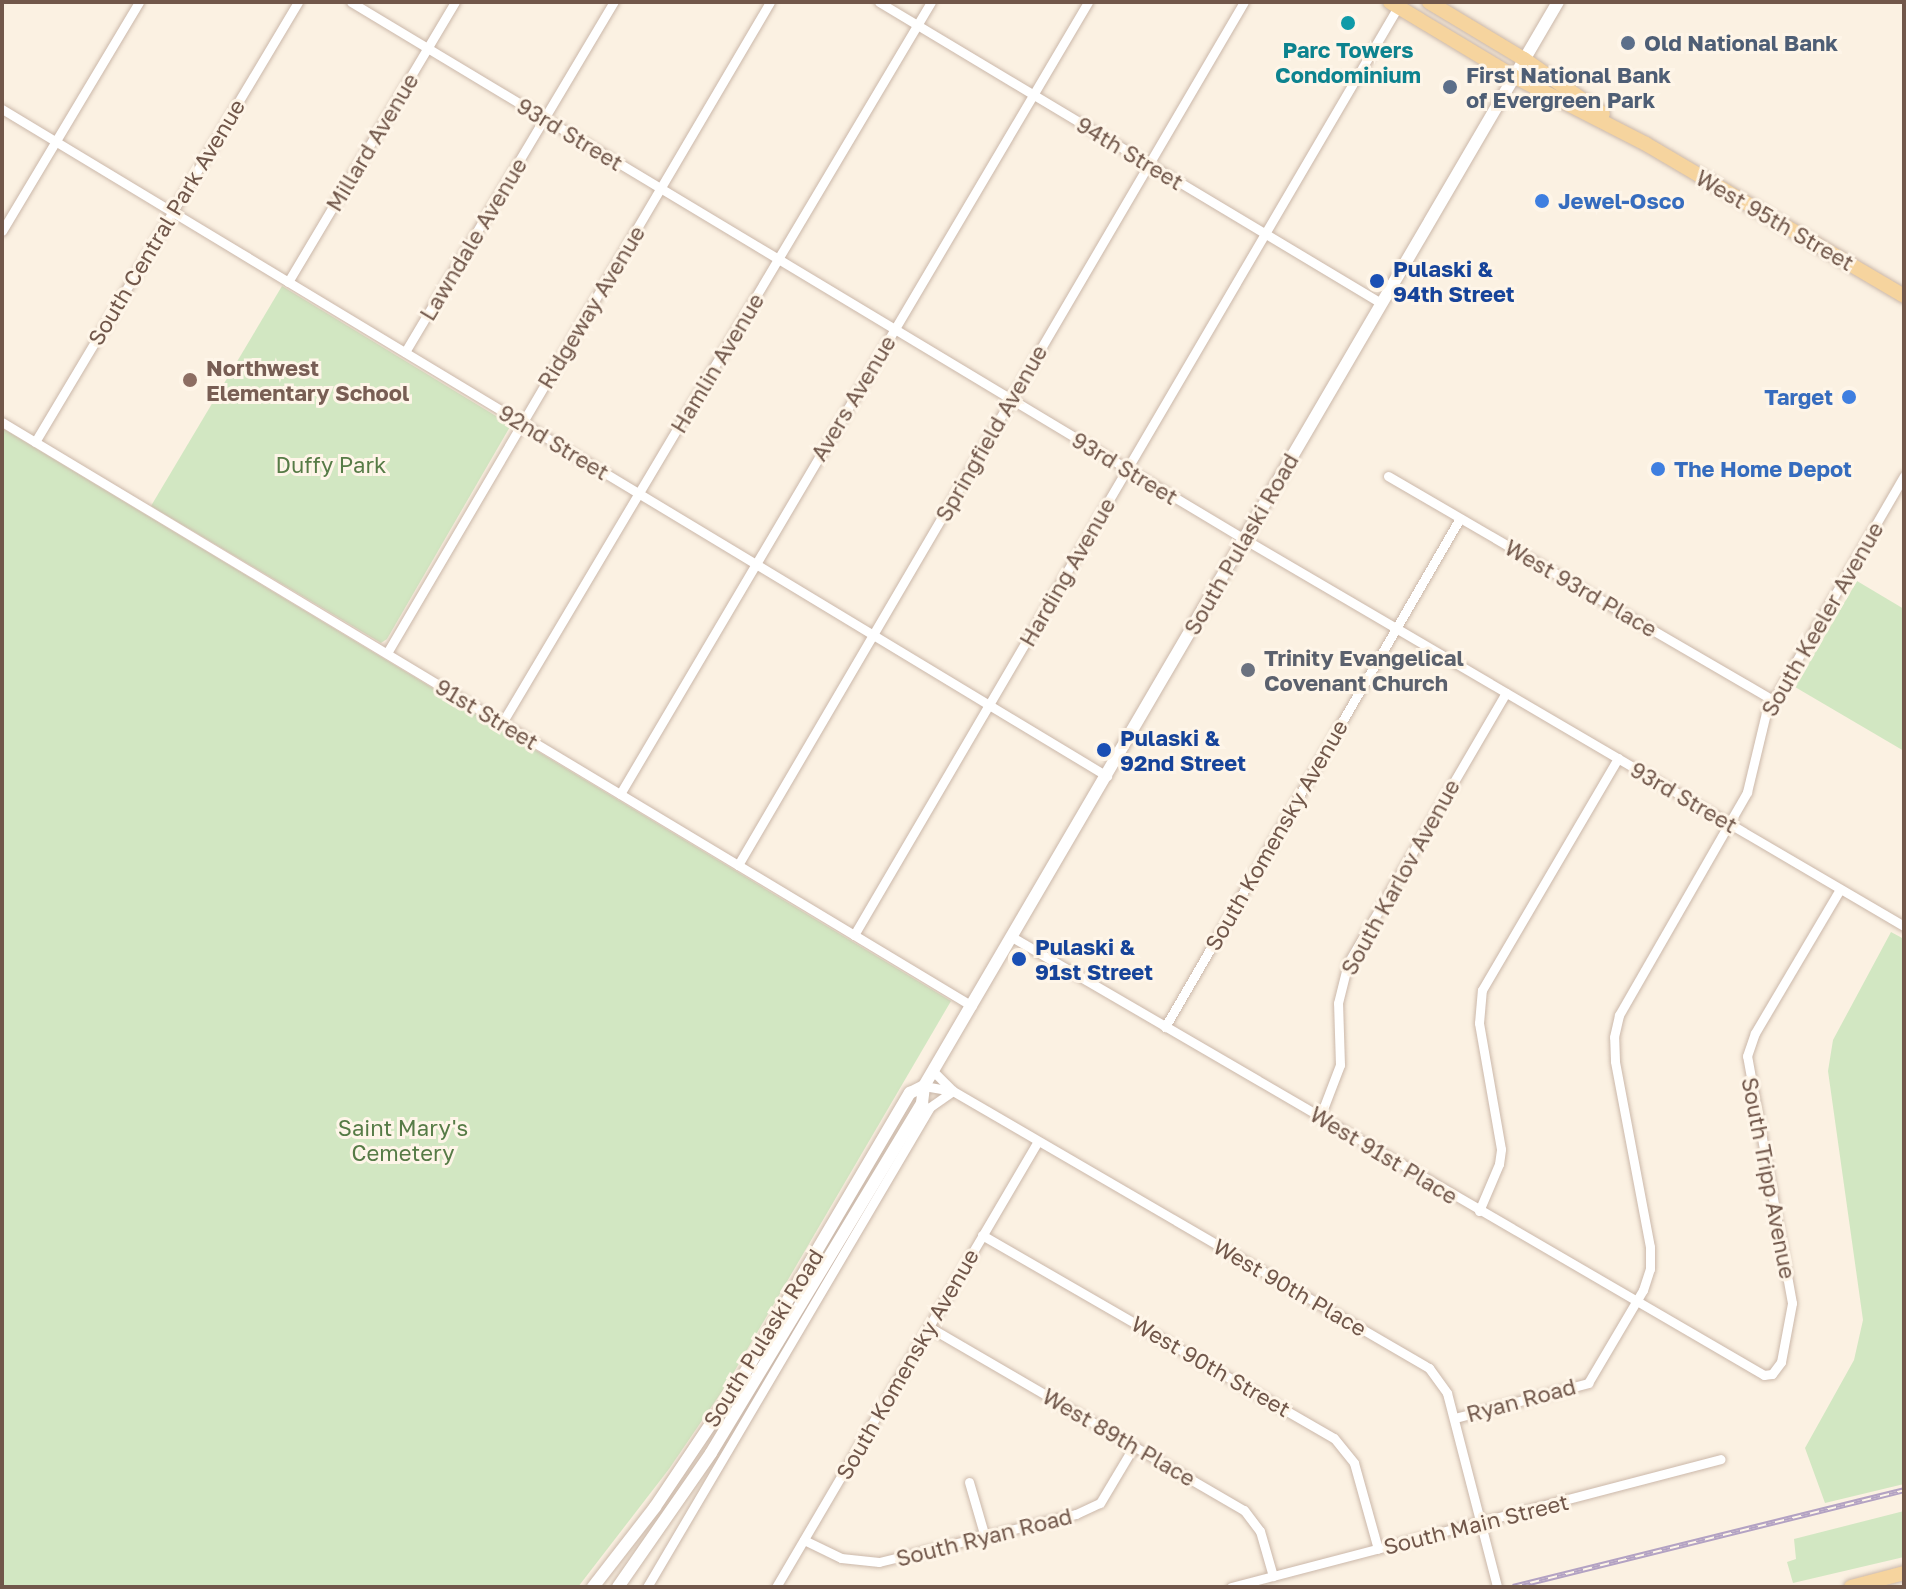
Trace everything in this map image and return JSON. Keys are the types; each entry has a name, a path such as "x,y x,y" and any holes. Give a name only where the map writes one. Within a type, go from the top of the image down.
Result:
{"main road":[{"name":"West 95th Street","path":"1429,2 1524,59 1646,144"},
{"name":"South Pulaski Road","path":"618,1587 717,1444 922,1103 924,1086 1558,2"},
{"name":"West 95th Street","path":"1396,4 1513,76 1646,144 1904,296"},
{"name":"South Pulaski Road","path":"593,1587 655,1507 743,1376 910,1093 924,1086"},
{"path":"1851,1587 1904,1573"}],"street":[{"path":"2,231 139,2"},
{"name":"South Central Park Avenue","path":"35,442 298,2"},
{"name":"93rd Street","path":"351,2 1244,539 1904,926"},
{"name":"Millard Avenue","path":"288,282 455,2"},
{"name":"Lawndale Avenue","path":"405,352 614,2"},
{"name":"Ridgeway Avenue","path":"387,653 770,2"},
{"name":"94th Street","path":"879,2 1381,303"},
{"name":"Hamlin Avenue","path":"502,723 931,2"},
{"name":"Avers Avenue","path":"620,794 1088,2"},
{"name":"Springfield Avenue","path":"738,865 1244,2"},
{"name":"Harding Avenue","path":"854,935 1265,234 1396,4"},
{"name":"92nd Street","path":"2,109 1107,776"},
{"name":"91st Street","path":"2,422 972,1006"},
{"name":"West 93rd Place","path":"1388,476 1773,700"},
{"name":"South Keeler Avenue","path":"1588,1383 1648,1279 1650,1247 1615,1061 1616,1026 1624,1004 1753,776 1762,723 1773,700 1904,476"},
{"name":"South Komensky Avenue","path":"1165,1027 1460,518"},
{"name":"South Karlov Avenue","path":"1320,1117 1340,1065 1338,1003 1348,963 1506,693"},
{"path":"1479,1211 1499,1164 1501,1149 1479,1023 1482,990 1618,758"},
{"name":"South Tripp Avenue","path":"1755,1373 1772,1374 1781,1362 1792,1303 1747,1056 1755,1033 1840,889"},
{"name":"West 91st Place","path":"1012,937 1755,1373"},
{"name":"West 90th Place","path":"933,1071 953,1091 1429,1368 1447,1393 1455,1418 1497,1586"},
{"name":"West 90th Place","path":"924,1086 953,1091"},
{"path":"647,1587 930,1107 953,1091"},
{"name":"South Komensky Avenue","path":"776,1587 1038,1141"},
{"name":"West 90th Street","path":"982,1235 1334,1438 1354,1463 1378,1549"},
{"name":"West 89th Place","path":"929,1327 1250,1515 1260,1531 1273,1576"},
{"name":"Ryan Road","path":"1455,1418 1588,1383"},
{"name":"South Ryan Road","path":"804,1540 841,1558 868,1563 892,1561 1095,1507 1134,1446"},
{"name":"South Main Street","path":"1231,1587 1721,1459"},
{"path":"969,1482 985,1537"}],"green space":[{"name":"Duffy Park","path":"282,286 511,425 387,639 381,643 151,506"},
{"name":"Saint Mary's Cemetery","path":"2,428 951,1001 727,1384 669,1469 578,1587 2,1587"},
{"path":"1857,581 1904,609 1904,751 1795,687"},
{"path":"1891,932 1904,939 1904,1484 1825,1503 1805,1448 1854,1360 1863,1320 1828,1071 1833,1040"},
{"path":"1904,1511 1904,1557 1793,1583 1787,1562 1796,1559 1794,1539"}],"railway":[{"path":"1513,1587 1904,1490"}],"place":[{"name":"Parc Towers Condominium","path":"1348,23"},
{"name":"Old National Bank","path":"1628,43"},
{"name":"First National Bank of Evergreen Park","path":"1450,87"},
{"name":"Jewel-Osco","path":"1542,201"},
{"name":"Pulaski & 94th Street","path":"1377,281"},
{"name":"Northwest Elementary School","path":"190,380"},
{"name":"Target","path":"1849,397"},
{"name":"The Home Depot","path":"1658,469"},
{"name":"Trinity Evangelical Covenant Church","path":"1248,670"},
{"name":"Pulaski & 92nd Street","path":"1104,750"},
{"name":"Pulaski & 91st Street","path":"1019,959"}]}
